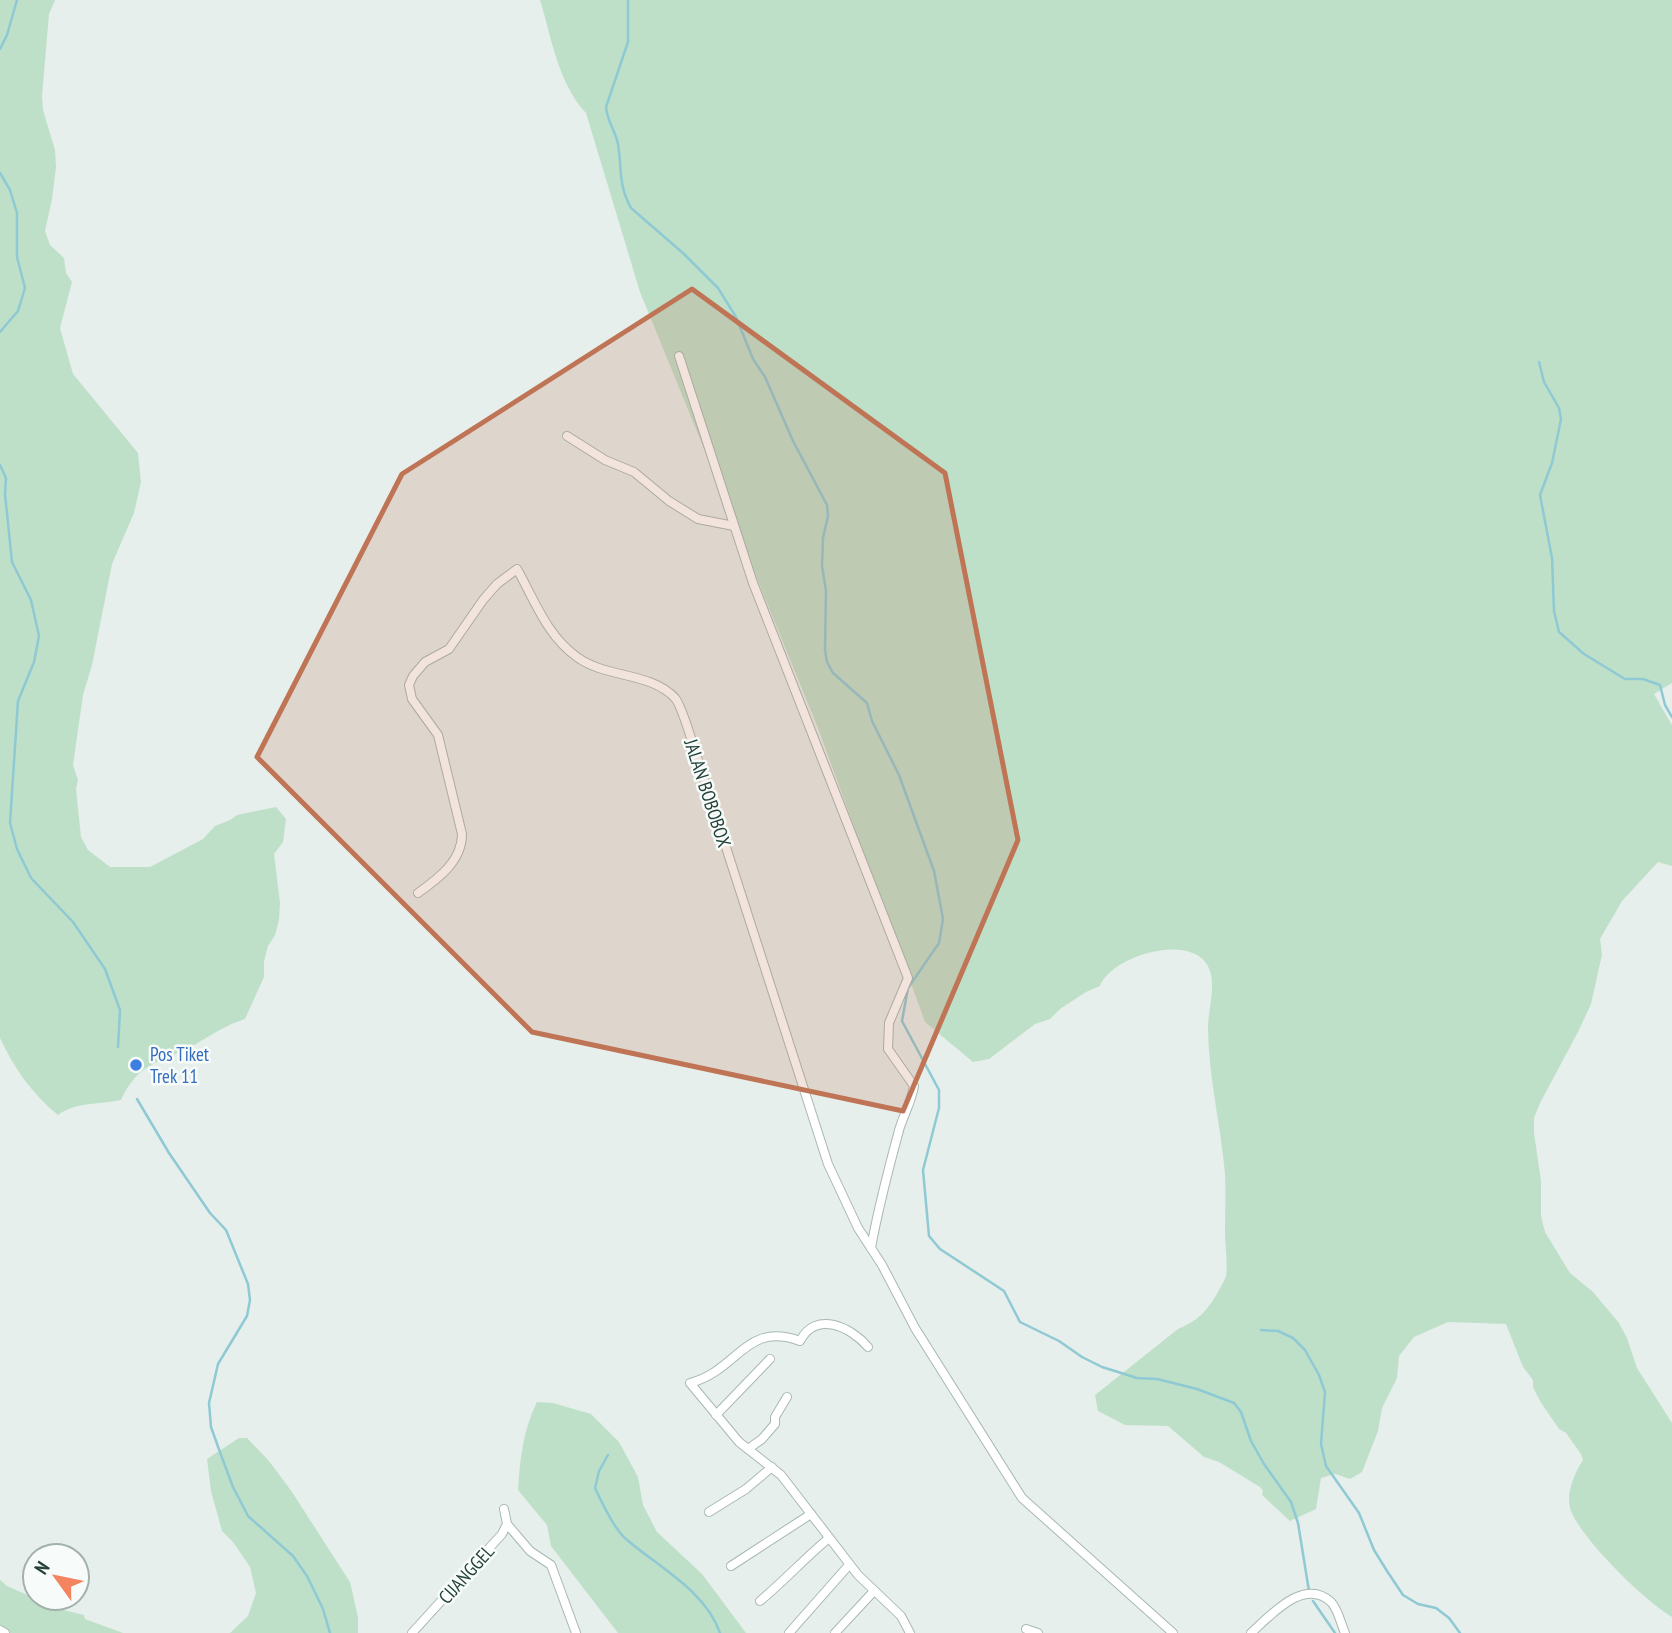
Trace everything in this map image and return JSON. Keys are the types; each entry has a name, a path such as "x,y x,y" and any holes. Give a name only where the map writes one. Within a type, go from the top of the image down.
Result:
{"street":[{"path":"679,356 753,583 908,978 889,1023 888,1049 914,1086 912,1102 899,1130 871,1248"},
{"path":"567,436 605,460 634,472 669,501 698,519 734,526"},
{"name":"JALAN BOBOBOX","path":"418,893 434,882 453,862 462,847 462,834 438,735 412,699 410,685 413,676 425,662 449,649 496,584 517,569 551,631 574,656 593,668 649,682 676,699 828,1164 858,1228 915,1328 1022,1498 1173,1633"},
{"path":"868,1347 849,1329 831,1324 813,1326 800,1342 787,1337 764,1336 752,1342 713,1374 690,1383 748,1450 772,1467 789,1484 849,1565 901,1616 910,1633"},
{"path":"716,1415 769,1359"},
{"path":"748,1450 775,1424 775,1417 787,1397"},
{"path":"709,1512 746,1489 772,1467"},
{"path":"504,1509 508,1524 530,1551 551,1565 576,1633"},
{"path":"731,1566 811,1514"},
{"name":"CIJANGGEL","path":"412,1633 502,1534 508,1524"},
{"path":"760,1601 829,1538"},
{"path":"789,1633 849,1565"},
{"path":"835,1633 872,1589"},
{"path":"1254,1631 1287,1602 1305,1594 1317,1594 1332,1603 1345,1633"},
{"path":"1027,1629 1038,1633"},
{"path":"0,1630 5,1633"}],"highlighted area":[{"path":"692,289 945,473 1018,840 903,1111 532,1032 257,757 402,474"}],"green space":[{"path":"0,0 55,0 49,14 42,96 43,110 55,150 56,167 45,231 50,245 64,258 66,273 72,282 60,328 73,374 138,453 141,482 134,513 112,564 92,665 83,695 73,765 78,780 76,789 81,837 88,850 110,867 150,867 203,839 215,826 237,815 276,807 286,819 283,842 274,854 280,903 279,920 264,961 264,977 245,1019 153,1064 135,1077 121,1100 81,1105 58,1115 24,1080 0,1038"},
{"path":"540,0 1672,0 1672,683 1654,694 1672,725 1672,866 1658,862 1622,901 1600,939 1602,955 1591,1004 1540,1103 1534,1118 1534,1133 1541,1181 1541,1216 1545,1232 1570,1273 1593,1292 1619,1323 1637,1368 1672,1423 1672,1617 1646,1598 1616,1569 1578,1524 1571,1511 1569,1498 1574,1478 1583,1460 1581,1454 1566,1433 1559,1429 1540,1401 1506,1324 1448,1322 1414,1337 1399,1356 1397,1378 1382,1408 1378,1431 1362,1472 1350,1479 1335,1474 1321,1478 1316,1509 1290,1521 1262,1495 1260,1487 1219,1462 1204,1457 1168,1426 1125,1425 1098,1411 1095,1395 1178,1329 1202,1314 1226,1276 1225,1174 1209,1049 1208,1023 1212,987 1210,971 1196,954 1182,950 1166,950 1133,958 1107,975 1100,986 1060,1009 1050,1019 1035,1024 989,1059 973,1062 925,1022 818,728 640,292 586,113 576,101 562,74"},
{"path":"537,1402 553,1403 591,1414 619,1442 638,1477 643,1505 657,1532 702,1574 746,1633 618,1633 551,1546 547,1525 518,1490 523,1445"},
{"path":"239,1438 247,1438 269,1461 350,1582 358,1617 358,1633 230,1633 248,1616 256,1593 250,1567 222,1531 211,1491 207,1459"},
{"path":"0,1580 21,1592 21,1612 72,1612 123,1633 0,1633"}],"waterway":[{"path":"0,49 17,0"},
{"path":"628,0 628,42 606,107 618,144 624,192 631,208 718,288 736,317 753,359 765,377 793,441 827,505 822,566 826,591 827,662 833,673 867,703 872,721 899,775 934,871 943,919 939,943 908,988 902,1021 939,1090 939,1108 923,1170 929,1236 940,1249 1004,1291 1020,1322 1059,1341 1082,1357 1102,1367 1137,1378 1157,1379 1197,1389 1234,1403 1241,1412 1251,1441 1264,1464 1291,1502 1298,1523 1309,1591"},
{"path":"0,173 10,190 17,213 17,257 25,288 18,311 0,332"},
{"path":"1539,362 1544,382 1559,408 1561,419 1552,463 1540,495 1552,558 1554,611 1559,632 1584,654 1625,679 1643,679 1660,685 1665,705 1672,717"},
{"path":"0,465 6,478 5,494 12,562 31,600 39,636 34,662 18,701 10,823 17,849 31,878 73,922 105,969 120,1010 118,1047"},
{"path":"137,1099 169,1153 210,1213 226,1230 248,1284 250,1300 247,1316 218,1364 209,1403 211,1427 221,1455 248,1516 293,1556 307,1576 323,1609 330,1633"},
{"path":"1261,1330 1278,1331 1293,1338 1305,1350 1319,1375 1325,1392 1321,1444 1326,1466 1359,1513 1374,1550 1387,1571 1403,1595 1418,1604 1436,1608 1449,1618 1460,1633"},
{"path":"608,1455 599,1471 595,1488 613,1522 626,1539 693,1592 713,1618 720,1633"},
{"path":"1313,1601 1335,1633"}],"place":[{"name":"Pos Tiket Trek 11","path":"136,1065"}]}
